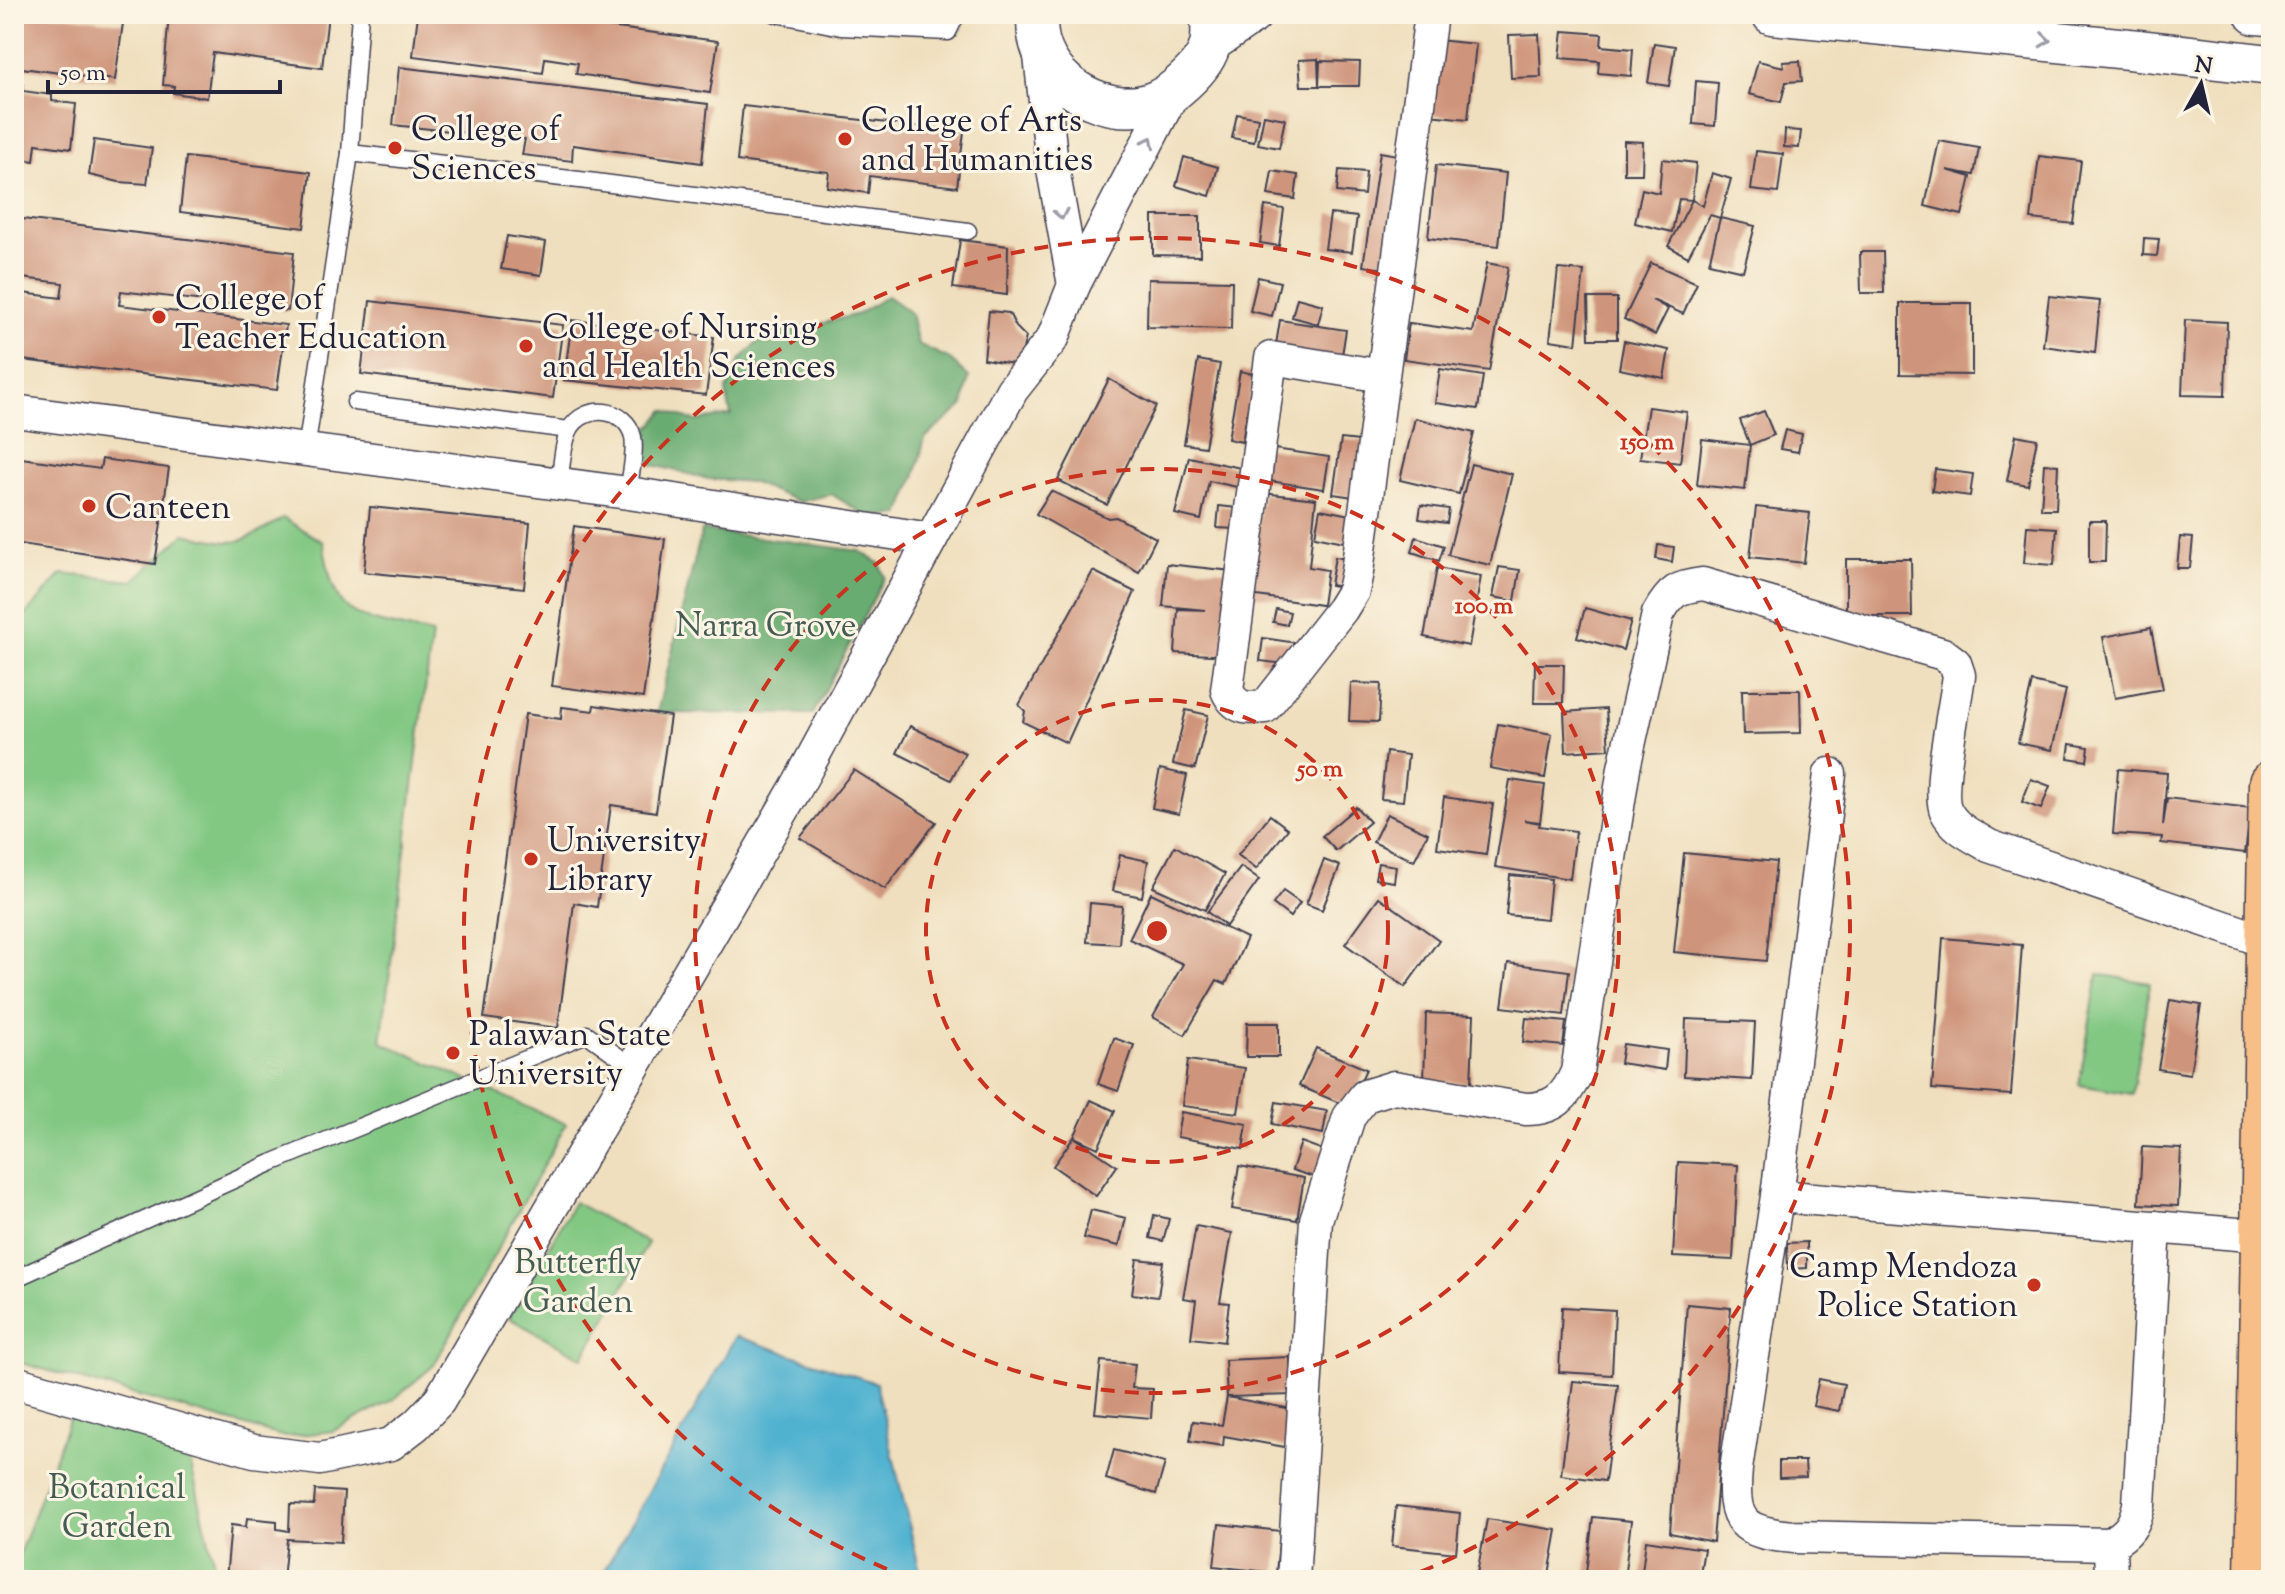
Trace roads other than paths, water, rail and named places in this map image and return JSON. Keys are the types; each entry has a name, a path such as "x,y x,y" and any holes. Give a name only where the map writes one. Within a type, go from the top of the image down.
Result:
{"main road":[{"path":"2257,1580 2271,783"}],"street":[{"path":"14,1382 254,1451 320,1459 391,1444 416,1425 439,1401 796,788 1012,390 1053,338 1074,285 1173,93 1202,64 1211,28 1252,14"},
{"path":"1383,376 1271,358 1227,690 1231,699 1245,709 1265,707 1297,669 1353,591 1383,376 1431,14"},
{"path":"1772,14 2271,65"},
{"path":"2255,14 2271,15"},
{"path":"1037,20 1046,60 1070,88 1103,105 1139,106 1173,93"},
{"path":"1037,20 1052,164 1074,285"},
{"path":"14,411 628,493 931,539"},
{"path":"1293,1580 1316,1220 1349,1117 1365,1096 1394,1087 1526,1109 1543,1109 1556,1103 1570,1089 1577,1072 1624,768 1658,614 1669,595 1685,586 1703,584 1943,654 1955,663 1959,675 1942,790 1945,810 1958,828 1989,846 2268,942"},
{"path":"1830,774 1777,1196 1736,1469 1733,1497 1738,1515 1746,1527 1767,1535 1794,1537 2110,1544 2128,1534 2135,1523 2139,1505 2155,1227"},
{"path":"1777,1196 2262,1236"},
{"path":"2110,1544 2111,1580"}],"lane":[{"path":"306,451 350,153 360,14"},
{"path":"776,14 841,27 948,32 957,14"},
{"path":"350,153 968,231"},
{"path":"355,402 569,430"},
{"path":"559,484 569,430 583,415 603,411 623,420 630,428 633,438 628,493"},
{"path":"14,1279 271,1163 587,1034 633,1067"}],"water":[{"path":"736,1336 876,1383 922,1580 599,1580"}],"place":[{"name":"College of Arts and Humanities","path":"845,139"},
{"name":"College of Sciences","path":"395,148"},
{"name":"College of Teacher Education","path":"159,317"},
{"name":"College of Nursing and Health Sciences","path":"526,346"},
{"name":"Canteen","path":"89,506"},
{"name":"University Library","path":"531,859"},
{"name":"Palawan State University","path":"453,1053"},
{"name":"Camp Mendoza Police Station","path":"2034,1285"}],"park label":[{"name":"Narra Grove","path":"766,624"},
{"name":"Butterfly Garden","path":"578,1280"},
{"name":"Botanical Garden","path":"117,1506"}]}
